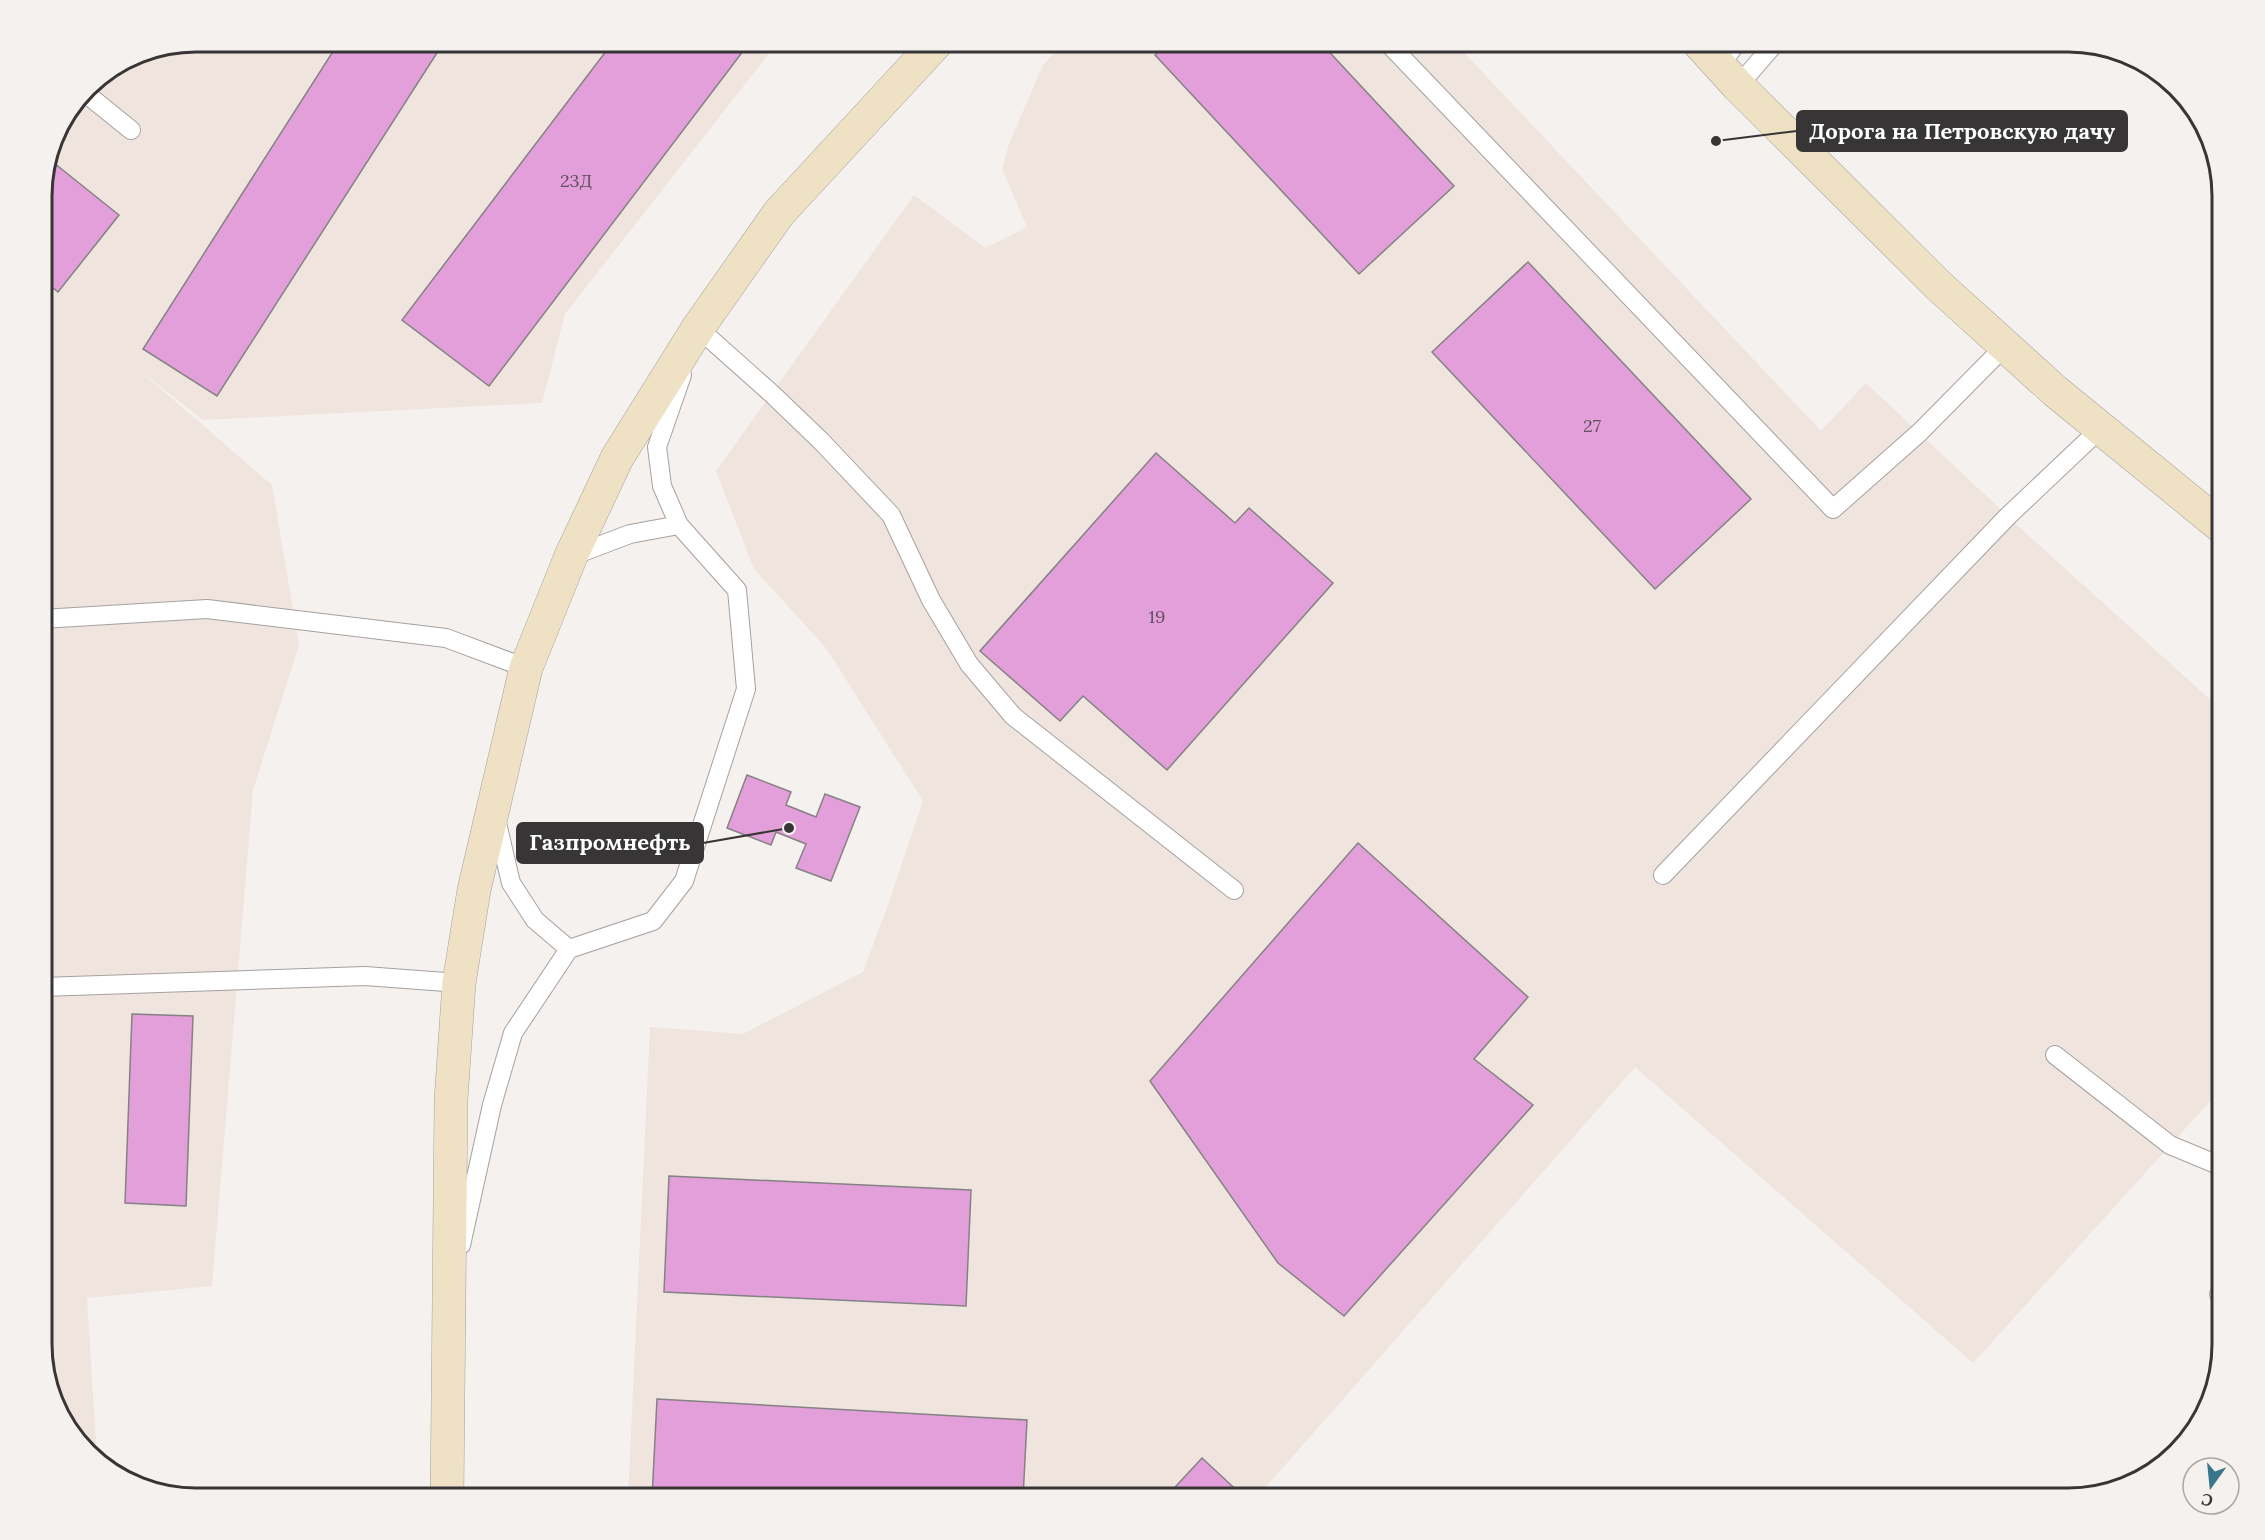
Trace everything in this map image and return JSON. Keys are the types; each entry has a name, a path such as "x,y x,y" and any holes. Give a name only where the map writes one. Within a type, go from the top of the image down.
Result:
{"main road":[{"path":"1713,52 1732,65 1939,286 2101,428 2212,519"},
{"path":"447,1488 451,1291 451,1100 459,983 474,890 525,668 571,556 617,458 698,328 779,213 927,53"}],"lane":[{"path":"1397,52 1833,509 1920,432 2005,346"},
{"path":"1732,65 1757,52"},
{"path":"92,98 131,130"},
{"path":"451,1291 492,1105 513,1034 569,949 653,921 684,881 746,689 737,590 679,525 662,486 657,447 698,328 813,433 891,515 931,600 969,664 1013,716 1234,890"},
{"path":"1663,875 2008,516 2101,428"},
{"path":"571,556 630,534 679,525"},
{"path":"53,619 207,609 446,638 525,668"},
{"path":"493,805 511,883 535,920 569,949"},
{"path":"53,987 364,976 459,983"},
{"path":"2055,1056 2170,1145 2212,1162"}],"shaded area":[{"path":"1464,52 1821,431 1866,383 2030,537 2212,701 2212,1099 1973,1363 1635,1067 1265,1488 628,1488 650,1027 743,1034 863,972 923,801 826,648 754,569 716,471 914,195 985,248 1027,227 1002,169 1009,144 1043,65 1055,53"},
{"path":"187,53 770,53 565,314 542,403 203,420 137,368 272,485 299,645 253,790 212,1286 87,1298 96,1446 82,1431 63,1399 55,1372 53,1353 53,187 57,159 72,124 95,95 116,77 141,63 168,55"}],"building":[{"path":"1158,52 1330,52 1454,186 1359,274 1155,55"},
{"path":"332,53 437,53 217,396 143,349"},
{"path":"605,53 742,53 489,386 402,320"},
{"path":"56,165 119,215 58,292 53,288 53,187"},
{"path":"1528,262 1751,499 1655,589 1432,352"},
{"path":"1156,453 1235,523 1249,508 1333,583 1167,770 1083,696 1060,721 980,651"},
{"path":"747,775 791,792 786,805 816,817 825,794 860,807 831,881 796,868 806,844 776,832 771,845 727,828"},
{"path":"1358,843 1528,997 1474,1059 1533,1105 1344,1316 1278,1263 1150,1081"},
{"path":"132,1014 193,1016 186,1206 125,1203"},
{"path":"669,1176 971,1190 966,1306 664,1292"},
{"path":"657,1399 1027,1420 1024,1488 653,1488"},
{"path":"1202,1458 1234,1488 1174,1488"}],"place":[{"name":"Дорога на Петровскую дачу","path":"1716,141"},
{"name":"Газпромнефть","path":"789,828"}]}
